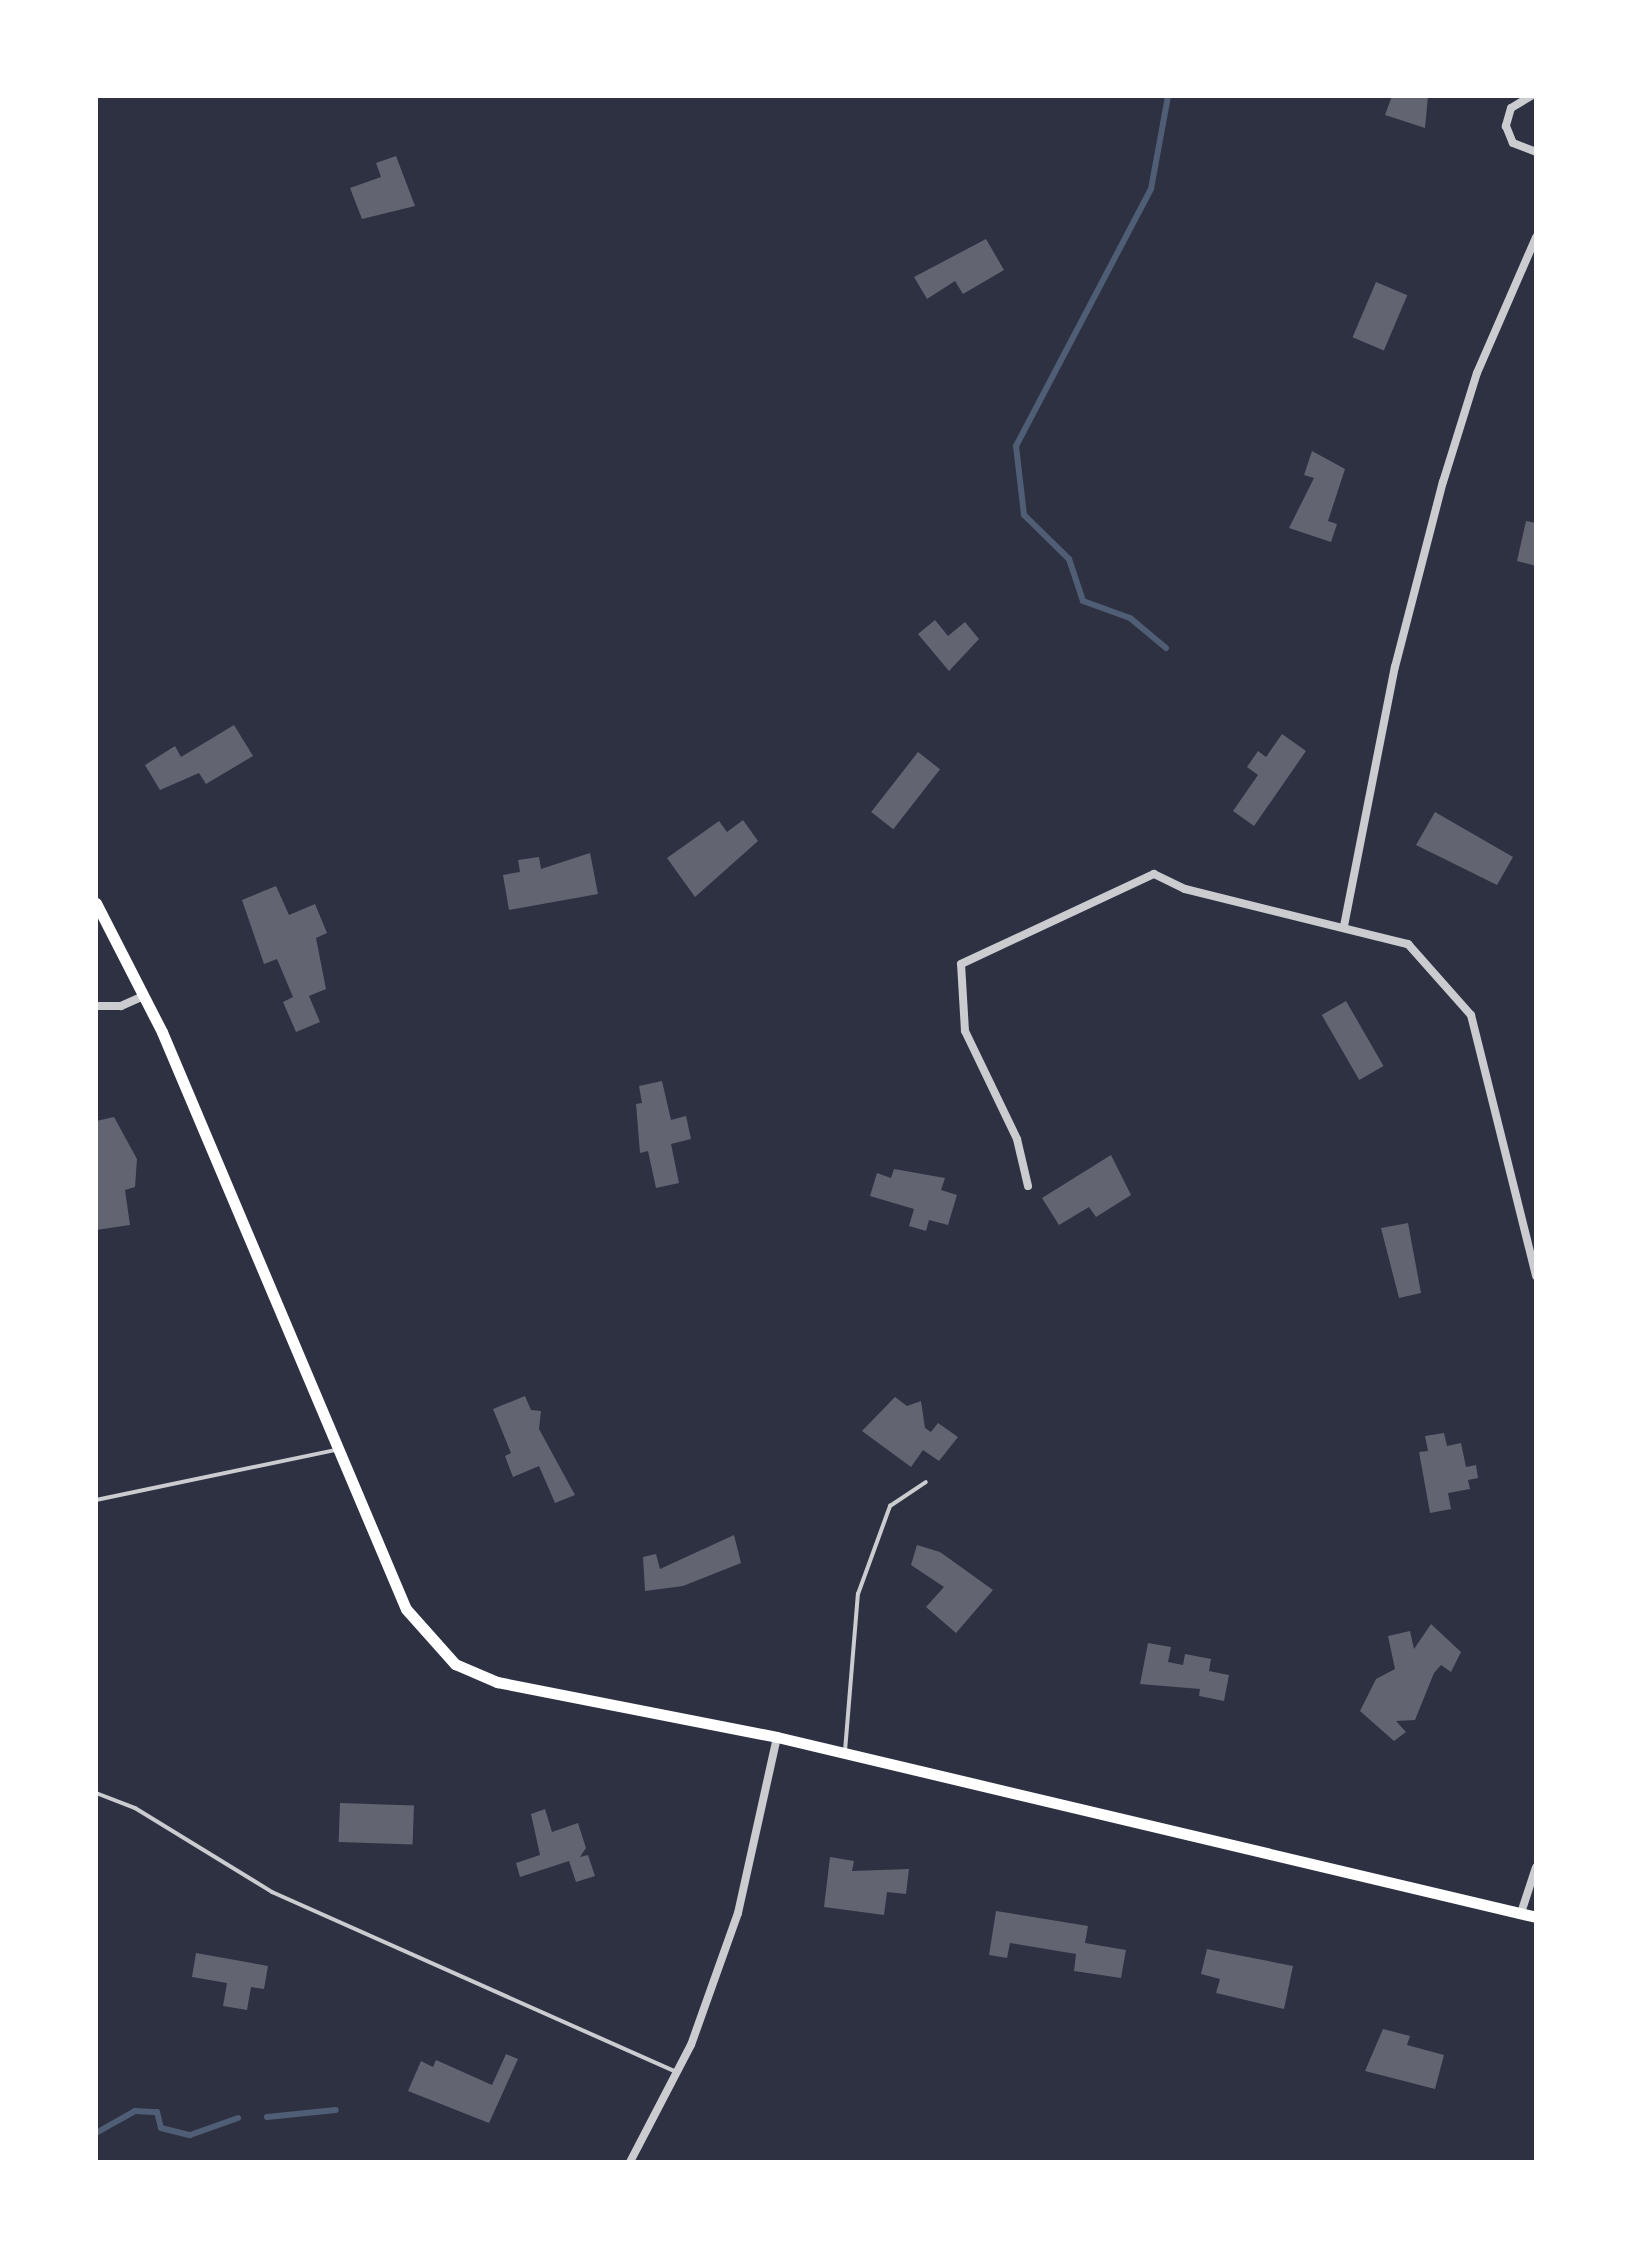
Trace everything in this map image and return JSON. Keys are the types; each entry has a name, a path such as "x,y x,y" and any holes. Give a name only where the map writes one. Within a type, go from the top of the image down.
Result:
{"main road":[{"path":"96,903 143,996 342,1448 406,1609 455,1664 497,1682 777,1737 1536,1917"}],"street":[{"path":"1531,96 1511,108 1506,126 1513,143 1536,152"},
{"path":"1344,926 1395,667 1443,482 1477,373 1536,237"},
{"path":"1028,1186 1017,1139 965,1031 959,981 967,959 1154,874 1185,889 1408,944 1471,1015 1536,1276"},
{"path":"96,1006 143,996"},
{"path":"630,2162 677,2072 738,1913 777,1737"},
{"path":"1521,1913 1536,1867"}],"lane":[{"path":"96,1500 342,1448"},
{"path":"845,1754 858,1594 890,1506 926,1482"},
{"path":"96,1793 135,1808 272,1892 677,2072"}],"building":[{"path":"1392,96 1428,96 1425,128 1385,115"},
{"path":"396,156 415,206 362,219 350,188 381,177 376,163"},
{"path":"986,239 1004,270 963,294 955,281 927,299 914,277"},
{"path":"1376,282 1407,295 1384,351 1353,337"},
{"path":"1312,451 1345,469 1328,521 1337,524 1331,542 1289,528 1314,478 1304,475"},
{"path":"1526,521 1536,523 1536,566 1517,561"},
{"path":"935,620 948,636 965,622 979,639 949,671 918,634"},
{"path":"234,725 253,756 206,784 199,773 160,790 145,765 175,746 181,757"},
{"path":"1282,734 1306,751 1254,826 1233,811 1258,775 1247,767 1258,751 1266,757"},
{"path":"918,752 940,769 893,829 871,812"},
{"path":"1435,812 1513,857 1497,885 1416,845"},
{"path":"743,820 758,841 695,897 667,858 719,821 727,832"},
{"path":"590,853 598,894 509,910 503,875 520,872 518,860 539,857 541,869"},
{"path":"276,886 289,915 315,904 327,933 316,938 326,989 309,996 320,1022 296,1032 283,1002 293,997 277,959 264,964 242,900"},
{"path":"1346,1001 1384,1066 1359,1080 1322,1015"},
{"path":"662,1081 671,1120 686,1116 691,1139 671,1144 679,1183 656,1188 648,1151 640,1153 636,1104 642,1103 639,1086"},
{"path":"114,1117 137,1159 135,1187 125,1190 130,1225 96,1230 96,1121"},
{"path":"1111,1155 1131,1195 1096,1217 1089,1207 1059,1225 1042,1198"},
{"path":"894,1169 945,1178 941,1190 957,1195 948,1225 929,1220 926,1231 909,1226 914,1209 870,1196 877,1173 891,1178"},
{"path":"1408,1223 1421,1293 1399,1298 1381,1228"},
{"path":"525,1396 531,1410 541,1411 539,1429 575,1495 555,1503 539,1466 513,1477 505,1456 511,1453 493,1409"},
{"path":"895,1397 907,1406 921,1401 925,1428 931,1432 938,1423 958,1437 939,1461 923,1450 911,1467 862,1431"},
{"path":"1444,1433 1447,1446 1461,1443 1466,1467 1476,1465 1478,1478 1468,1480 1470,1489 1448,1493 1451,1509 1430,1513 1419,1452 1428,1451 1425,1436"},
{"path":"734,1535 741,1563 683,1586 645,1591 643,1557 656,1554 660,1569"},
{"path":"917,1545 940,1552 993,1590 956,1633 926,1607 944,1587 911,1565"},
{"path":"1431,1624 1461,1652 1451,1672 1441,1665 1434,1673 1415,1720 1396,1721 1406,1732 1394,1741 1360,1711 1376,1679 1395,1669 1388,1636 1410,1631 1414,1649"},
{"path":"1148,1643 1171,1647 1168,1662 1183,1665 1185,1654 1211,1659 1209,1671 1229,1675 1224,1701 1199,1696 1200,1689 1140,1684"},
{"path":"340,1803 414,1806 413,1845 339,1842"},
{"path":"545,1809 552,1832 578,1823 586,1848 580,1857 588,1855 595,1876 576,1882 569,1861 520,1877 516,1863 540,1855 531,1814"},
{"path":"830,1857 854,1861 852,1871 909,1869 906,1894 887,1892 884,1915 824,1907"},
{"path":"996,1911 1088,1926 1085,1943 1126,1950 1121,1978 1074,1971 1076,1954 1010,1943 1007,1958 989,1955"},
{"path":"1207,1949 1293,1966 1284,2009 1216,1993 1220,1979 1201,1974"},
{"path":"196,1953 268,1966 264,1989 251,1987 247,2010 223,2006 227,1983 192,1977"},
{"path":"1383,2029 1410,2036 1407,2045 1444,2055 1435,2089 1365,2071"},
{"path":"506,2054 518,2059 489,2123 408,2091 421,2061 433,2067 436,2060 492,2085"}],"waterway":[{"path":"1166,648 1130,618 1083,601 1069,559 1024,515 1016,446 1151,189 1168,96"},
{"path":"267,2117 336,2110"},
{"path":"96,2133 135,2111 157,2112 161,2128 190,2135 238,2118"}]}
